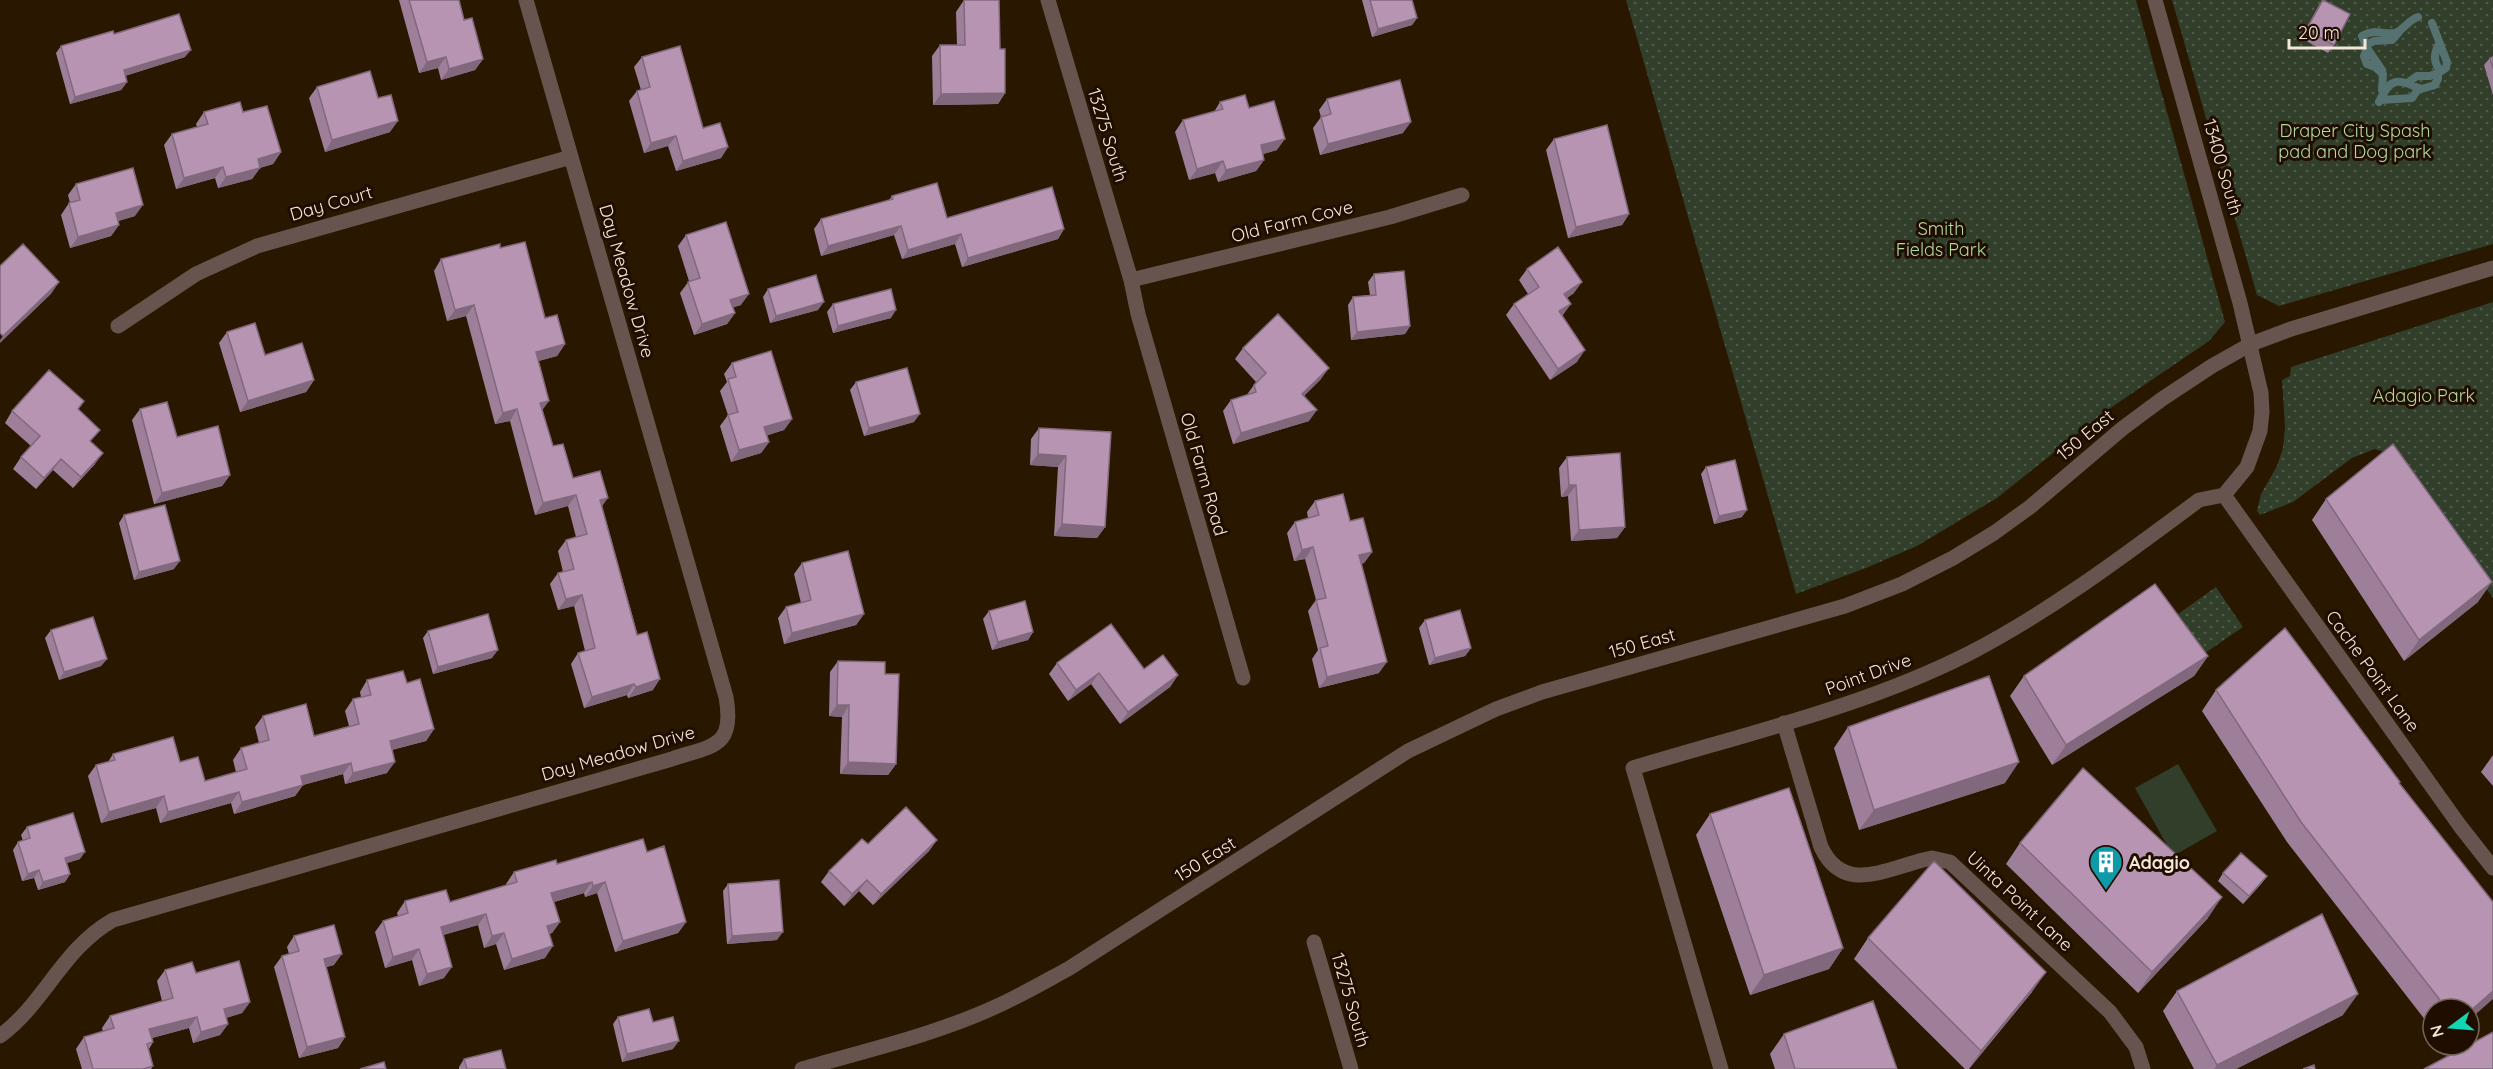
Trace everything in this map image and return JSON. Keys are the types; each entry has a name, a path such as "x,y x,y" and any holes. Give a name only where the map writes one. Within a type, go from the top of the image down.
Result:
{"street":[{"name":"Day Meadow Drive","path":"0,1036 24,1015 71,954 89,937 113,920 672,759 718,744 726,735 729,723 726,697 526,0"},
{"name":"13275 South","path":"1048,0 1131,280"},
{"name":"13400 South","path":"2155,0 2251,344"},
{"name":"Day Court","path":"118,326 196,274 257,246 571,156"},
{"name":"Old Farm Cove","path":"1131,280 1390,217 1462,195"},
{"name":"150 East","path":"802,1069 948,1025 993,1008 1032,989 1068,969 1408,751 1496,709 1542,692 1845,606 1912,579 1994,533 2030,507 2123,428 2162,399 2251,344 2291,329 2493,268"},
{"name":"Old Farm Road","path":"1131,280 1138,314 1243,678"},
{"path":"2223,495 2247,467 2260,431 2261,393 2251,344"},
{"name":"Point Drive","path":"1721,1069 1633,768 1852,702 1910,680 1967,654 2033,618 2199,500 2223,495"},
{"name":"Cache Point Lane","path":"2223,495 2493,868"},
{"name":"Uinta Point Lane","path":"1784,723 1821,847 1832,865 1850,876 1861,876 1932,858 1950,862 2110,1012 2132,1041 2143,1069"},
{"name":"13275 South","path":"1314,942 1352,1069"}],"green space":[{"name":"Smith Fields Park","path":"1626,0 2136,0 2225,322 2209,341 2106,411 1997,498 1917,546 1796,594"},
{"name":"Draper City Spash pad and Dog park","path":"2172,0 2493,0 2493,244 2279,306 2257,295"},
{"name":"Adagio Park","path":"2493,302 2493,598 2392,455 2375,449 2352,458 2293,502 2260,515 2257,511 2261,494 2277,466 2283,448 2285,427 2282,380 2290,376 2291,367"},
{"path":"2216,587 2243,627 2205,653 2178,614"},
{"path":"2178,764 2217,831 2173,856 2135,788"}],"building":[{"path":"409,0 459,0 464,20 472,18 483,59 449,69 446,57 427,62"},
{"path":"964,0 999,0 1000,49 1005,49 1005,93 941,94 940,45 965,45"},
{"path":"1370,0 1412,0 1417,18 1378,29"},
{"path":"2323,0 2350,14 2334,45 2306,30"},
{"path":"179,14 191,50 124,70 127,82 75,97 61,46 113,31 114,34"},
{"path":"680,46 703,128 720,123 728,147 683,161 676,136 651,143 637,91 650,87 642,57"},
{"path":"370,71 378,98 391,95 398,121 332,140 317,87"},
{"path":"1400,80 1411,122 1328,144 1321,117 1331,114 1327,99"},
{"path":"1245,95 1249,108 1274,101 1285,139 1261,145 1264,160 1226,170 1223,161 1197,169 1183,120 1223,109 1220,102"},
{"path":"240,102 243,112 267,106 281,152 258,159 260,168 226,177 223,167 184,178 172,134 208,124 204,112"},
{"path":"1607,125 1629,214 1576,227 1554,139"},
{"path":"133,168 143,205 116,213 119,225 78,237 69,203 80,200 76,184"},
{"path":"937,183 947,218 1052,187 1064,229 968,258 961,234 908,250 901,226 828,246 821,219 893,199 892,196"},
{"path":"726,222 749,294 730,300 735,313 702,324 688,282 700,278 686,235"},
{"path":"525,242 545,318 557,315 565,344 536,352 549,401 540,403 553,446 563,444 573,478 600,471 608,498 600,500 637,635 647,632 660,679 636,687 634,684 592,697 578,653 595,648 582,595 566,599 558,573 574,569 566,540 587,534 576,495 543,503 517,409 503,413 474,305 455,310 441,259 500,244 500,248"},
{"path":"23,244 59,282 3,336 0,333 0,266"},
{"path":"1558,247 1582,282 1564,294 1571,304 1559,311 1585,350 1558,369 1514,304 1539,287 1527,269"},
{"path":"1404,271 1410,326 1357,332 1353,297 1376,295 1374,274"},
{"path":"816,275 824,302 776,316 768,289"},
{"path":"891,289 896,310 838,326 833,304"},
{"path":"1278,314 1329,368 1302,394 1317,410 1241,433 1231,400 1256,392 1254,385 1266,373 1243,348"},
{"path":"255,323 265,355 302,343 314,380 248,401 227,332"},
{"path":"771,351 792,419 764,427 769,442 739,450 728,415 738,412 728,379 736,377 732,363"},
{"path":"907,368 920,414 869,428 856,382"},
{"path":"49,370 84,401 78,409 100,430 90,441 103,453 81,477 61,459 44,478 21,457 40,436 12,411"},
{"path":"167,402 177,437 218,426 230,475 162,493 140,409"},
{"path":"1039,428 1111,432 1105,527 1062,524 1066,456 1038,454"},
{"path":"2393,444 2492,582 2419,640 2326,499"},
{"path":"1620,453 1625,527 1579,530 1576,485 1569,485 1567,457"},
{"path":"1735,460 1747,510 1719,516 1706,467"},
{"path":"1343,494 1350,521 1363,518 1372,552 1359,555 1387,662 1327,677 1320,648 1328,646 1316,600 1326,598 1313,547 1302,550 1295,522 1319,515 1315,501"},
{"path":"165,505 180,561 139,572 124,515"},
{"path":"848,551 864,614 792,633 786,607 811,600 802,563"},
{"path":"2155,584 2208,656 2066,745 2024,676"},
{"path":"1025,601 1033,632 998,642 989,611"},
{"path":"1460,610 1471,648 1435,658 1425,620"},
{"path":"488,614 498,650 438,667 428,631"},
{"path":"93,617 107,659 64,672 51,630"},
{"path":"1111,624 1144,669 1163,655 1178,675 1128,712 1099,673 1076,690 1057,663"},
{"path":"2285,628 2399,783 2493,902 2493,991 2481,1002 2481,997 2438,997 2301,822 2216,690"},
{"path":"838,661 885,662 885,674 899,674 896,764 848,762 849,705 837,705"},
{"path":"403,671 407,683 420,679 434,729 390,741 395,762 353,773 351,763 301,776 303,785 242,802 239,792 168,812 164,796 109,812 96,765 115,760 113,754 173,737 180,762 198,757 205,781 247,769 241,748 269,740 263,716 306,704 314,736 359,724 353,699 371,695 367,680"},
{"path":"1989,676 2019,762 1874,810 1848,727"},
{"name":"Adagio","path":"2083,768 2222,897 2152,972 2020,843"},
{"path":"1789,788 1843,948 1764,975 1710,814"},
{"path":"906,807 937,840 881,894 867,880 852,894 829,871 862,839 868,844"},
{"path":"73,813 85,852 65,858 70,874 43,882 39,870 28,874 18,842 30,838 27,827"},
{"path":"643,839 647,852 664,846 686,922 623,941 605,882 593,886 592,882 551,893 560,922 547,926 553,946 512,959 504,933 492,936 486,914 441,927 452,967 427,974 419,949 393,957 383,921 408,913 405,901 446,890 450,902 517,882 514,872 556,860 557,864"},
{"path":"2241,853 2267,876 2249,896 2223,873"},
{"path":"1934,861 2046,972 1981,1051 1868,938"},
{"path":"779,880 783,932 732,936 728,884"},
{"path":"2322,914 2358,994 2217,1065 2177,991"},
{"path":"334,925 342,954 324,959 345,1037 307,1047 282,956 299,951 294,936"},
{"path":"239,961 250,1002 224,1009 228,1024 201,1032 197,1017 149,1029 153,1042 147,1044 153,1066 143,1069 93,1069 84,1037 114,1028 110,1016 173,998 165,970 192,962 196,973"},
{"path":"1873,1001 1897,1069 1795,1069 1784,1034"},
{"path":"649,1009 653,1022 673,1017 679,1041 627,1054 618,1017"},
{"path":"2493,1032 2493,1069 2424,1069 2446,1057 2481,1057 2481,1038"},
{"path":"501,1050 506,1069 467,1069 464,1059"},
{"path":"384,1062 386,1069 360,1069"},
{"path":"2314,1065 2315,1069 2303,1069"}],"waterway":[{"path":"2382,90 2383,74 2367,64 2364,56 2367,48 2362,36 2375,32 2395,33 2418,17"},
{"path":"2379,102 2387,88 2396,82 2421,89 2435,85 2438,73 2446,68 2447,62 2432,23"},
{"path":"2366,45 2374,41 2392,40 2399,32"},
{"path":"2439,44 2435,58 2441,71"},
{"path":"2367,48 2382,70"},
{"path":"2410,81 2417,76 2430,76 2438,73"},
{"path":"2381,100 2412,98 2419,88"}],"place":[{"name":"Adagio","path":"2106,891"}]}
